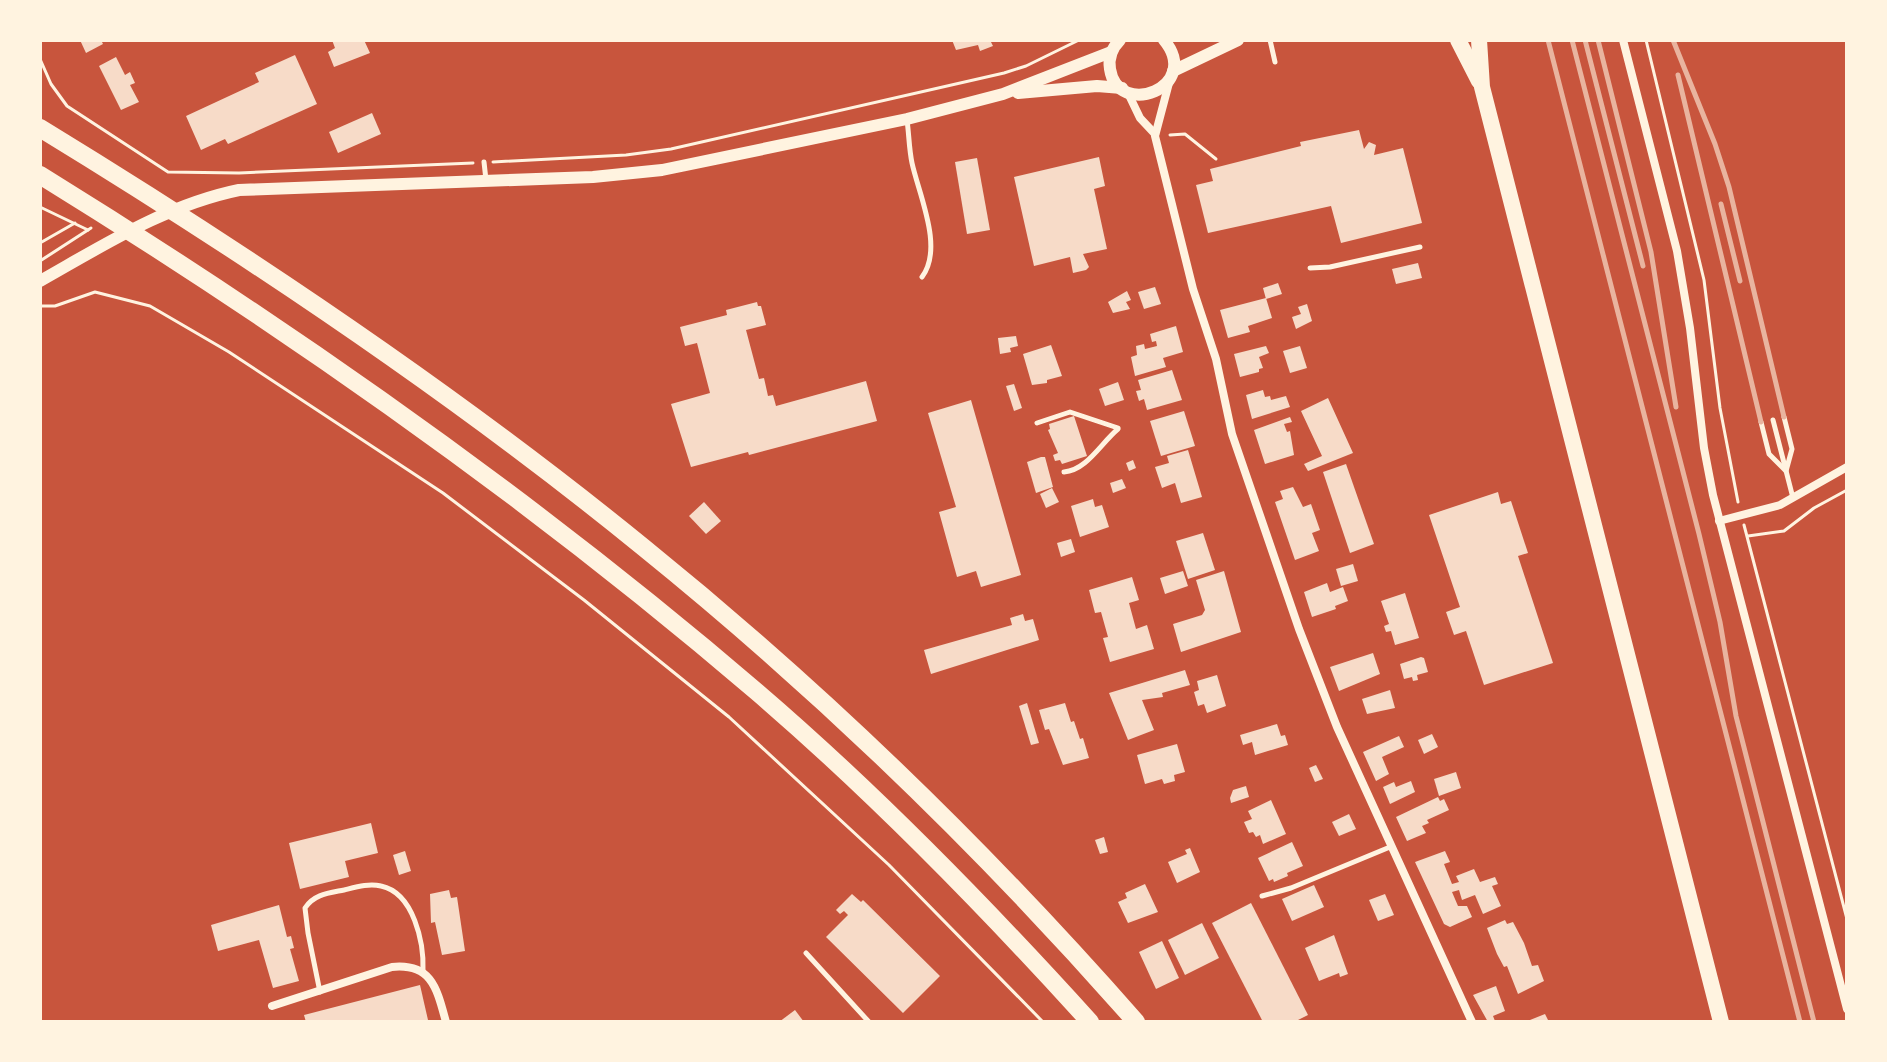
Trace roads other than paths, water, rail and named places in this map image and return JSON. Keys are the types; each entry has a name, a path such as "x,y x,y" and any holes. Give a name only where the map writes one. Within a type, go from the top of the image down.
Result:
{"highway":[{"path":"40,128 328,315 485,426 637,542 831,711 929,804 1066,944 1136,1022"},
{"path":"40,175 165,254 423,430 541,517 723,664 802,733 996,920 1090,1022"}],"main road":[{"path":"1458,40 1482,87"},
{"path":"1479,40 1482,87 1721,1022"}],"street":[{"path":"1164,40 1171,50 1171,75 1155,134 1193,289 1210,334 1227,416 1323,690 1390,847 1472,1022"},
{"path":"1003,94 1097,86 1147,95 1164,87 1171,75 1238,40"},
{"path":"1623,40 1677,251 1690,328 1704,448 1719,521 1847,1009"},
{"path":"1117,43 1112,76 1125,90 1140,118 1155,134"},
{"path":"40,281 168,211 210,196 239,190 593,177 662,170 907,119 1003,94 1117,43"},
{"path":"1719,521 1794,499 1847,467"},
{"path":"272,1006 392,967 411,967 423,971 433,983 446,1022"}],"lane":[{"path":"1270,40 1275,62"},
{"path":"907,119 911,160 932,246 930,264 922,277"},
{"path":"484,162 486,181"},
{"path":"1310,268 1330,267 1420,247"},
{"path":"1037,423 1070,412 1118,428 1086,462 1070,472 1064,472"},
{"path":"1784,417 1792,449 1786,471"},
{"path":"1773,420 1794,499"},
{"path":"1761,422 1769,454 1786,471"},
{"path":"1262,896 1291,888 1390,847"},
{"path":"320,992 305,908 317,896 333,892 376,885 398,894 412,914 417,929 423,971"},
{"path":"806,953 869,1022"}],"railway":[{"path":"1548,40 1800,1022"},
{"path":"1572,40 1699,534 1720,622 1736,716 1814,1022"},
{"path":"1585,40 1643,266"},
{"path":"1598,40 1651,252 1676,407"},
{"path":"1673,40 1729,187 1784,417"},
{"path":"1678,75 1761,422"},
{"path":"1721,204 1740,281"}]}
